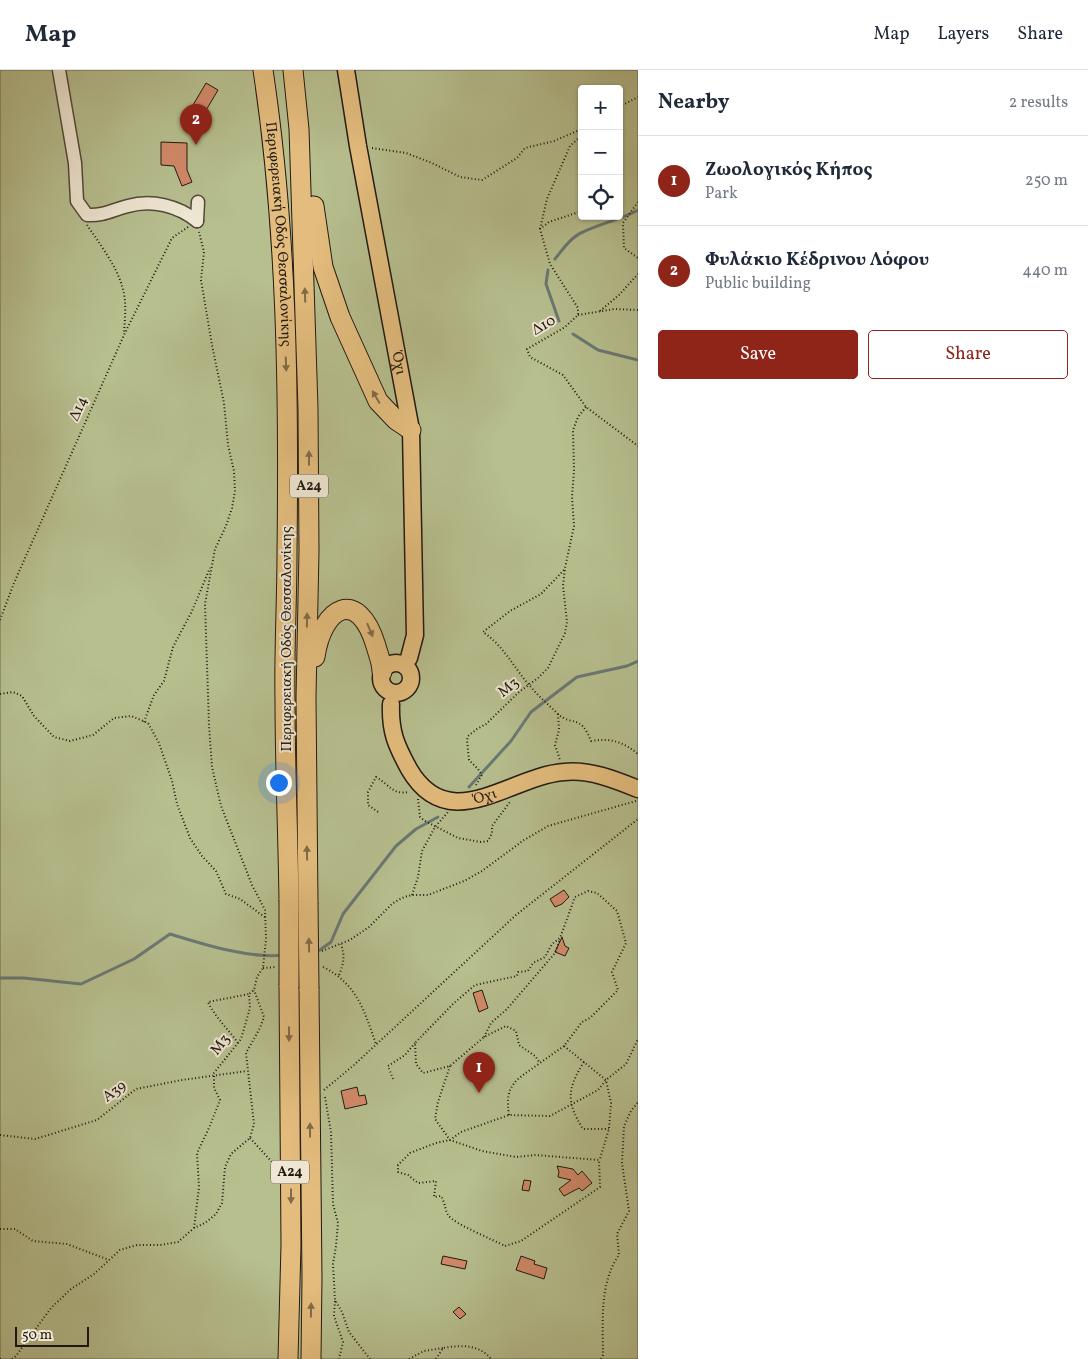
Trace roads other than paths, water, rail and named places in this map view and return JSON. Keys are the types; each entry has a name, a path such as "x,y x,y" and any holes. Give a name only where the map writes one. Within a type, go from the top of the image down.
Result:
{"highway":[{"name":"Περιφερειακή Οδός Θεσσαλονίκης","path":"263,70 271,122 276,176 283,278 286,363 287,552 285,698 289,900 291,1245 288,1359"},
{"name":"Περιφερειακή Οδός Θεσσαλονίκης","path":"293,70 299,129 308,408 309,551 306,697 312,1278 310,1359"},
{"path":"302,70 306,97 316,231 328,284 340,318 378,401 396,420 411,430"},
{"path":"306,697 319,636 326,621 339,611 347,610 357,613 368,624 380,658 382,672"}],"main road":[{"name":"Όχι","path":"346,70 358,146 411,430 415,636 406,664"},
{"path":"389,664 406,664 411,678 408,687 392,696 380,681 382,672 389,664"},
{"name":"Όχι","path":"392,696 391,724 395,740 405,762 418,784 440,798 457,802 473,801 529,780 564,772 594,775 638,789"}],"street":[{"path":"59,70 62,78 75,163 77,201 87,215 99,216 130,205 150,204 170,206 186,212 197,221 198,202"}],"waterway":[{"path":"555,259 579,234 638,210"},
{"path":"548,270 546,284 559,321"},
{"path":"573,334 598,350 638,360"},
{"path":"469,787 511,741 531,712 577,677 627,666 638,661"},
{"path":"314,951 320,950 331,942 343,914 396,846 416,829 438,817"},
{"path":"0,978 24,978 81,984 134,959 170,934 241,953 270,956 283,955"}],"place":[{"name":"Φυλάκιο Κέδρινου Λόφου","path":"196,145"},
{"name":"Ζωολογικός Κήπος","path":"479,1093"}]}
